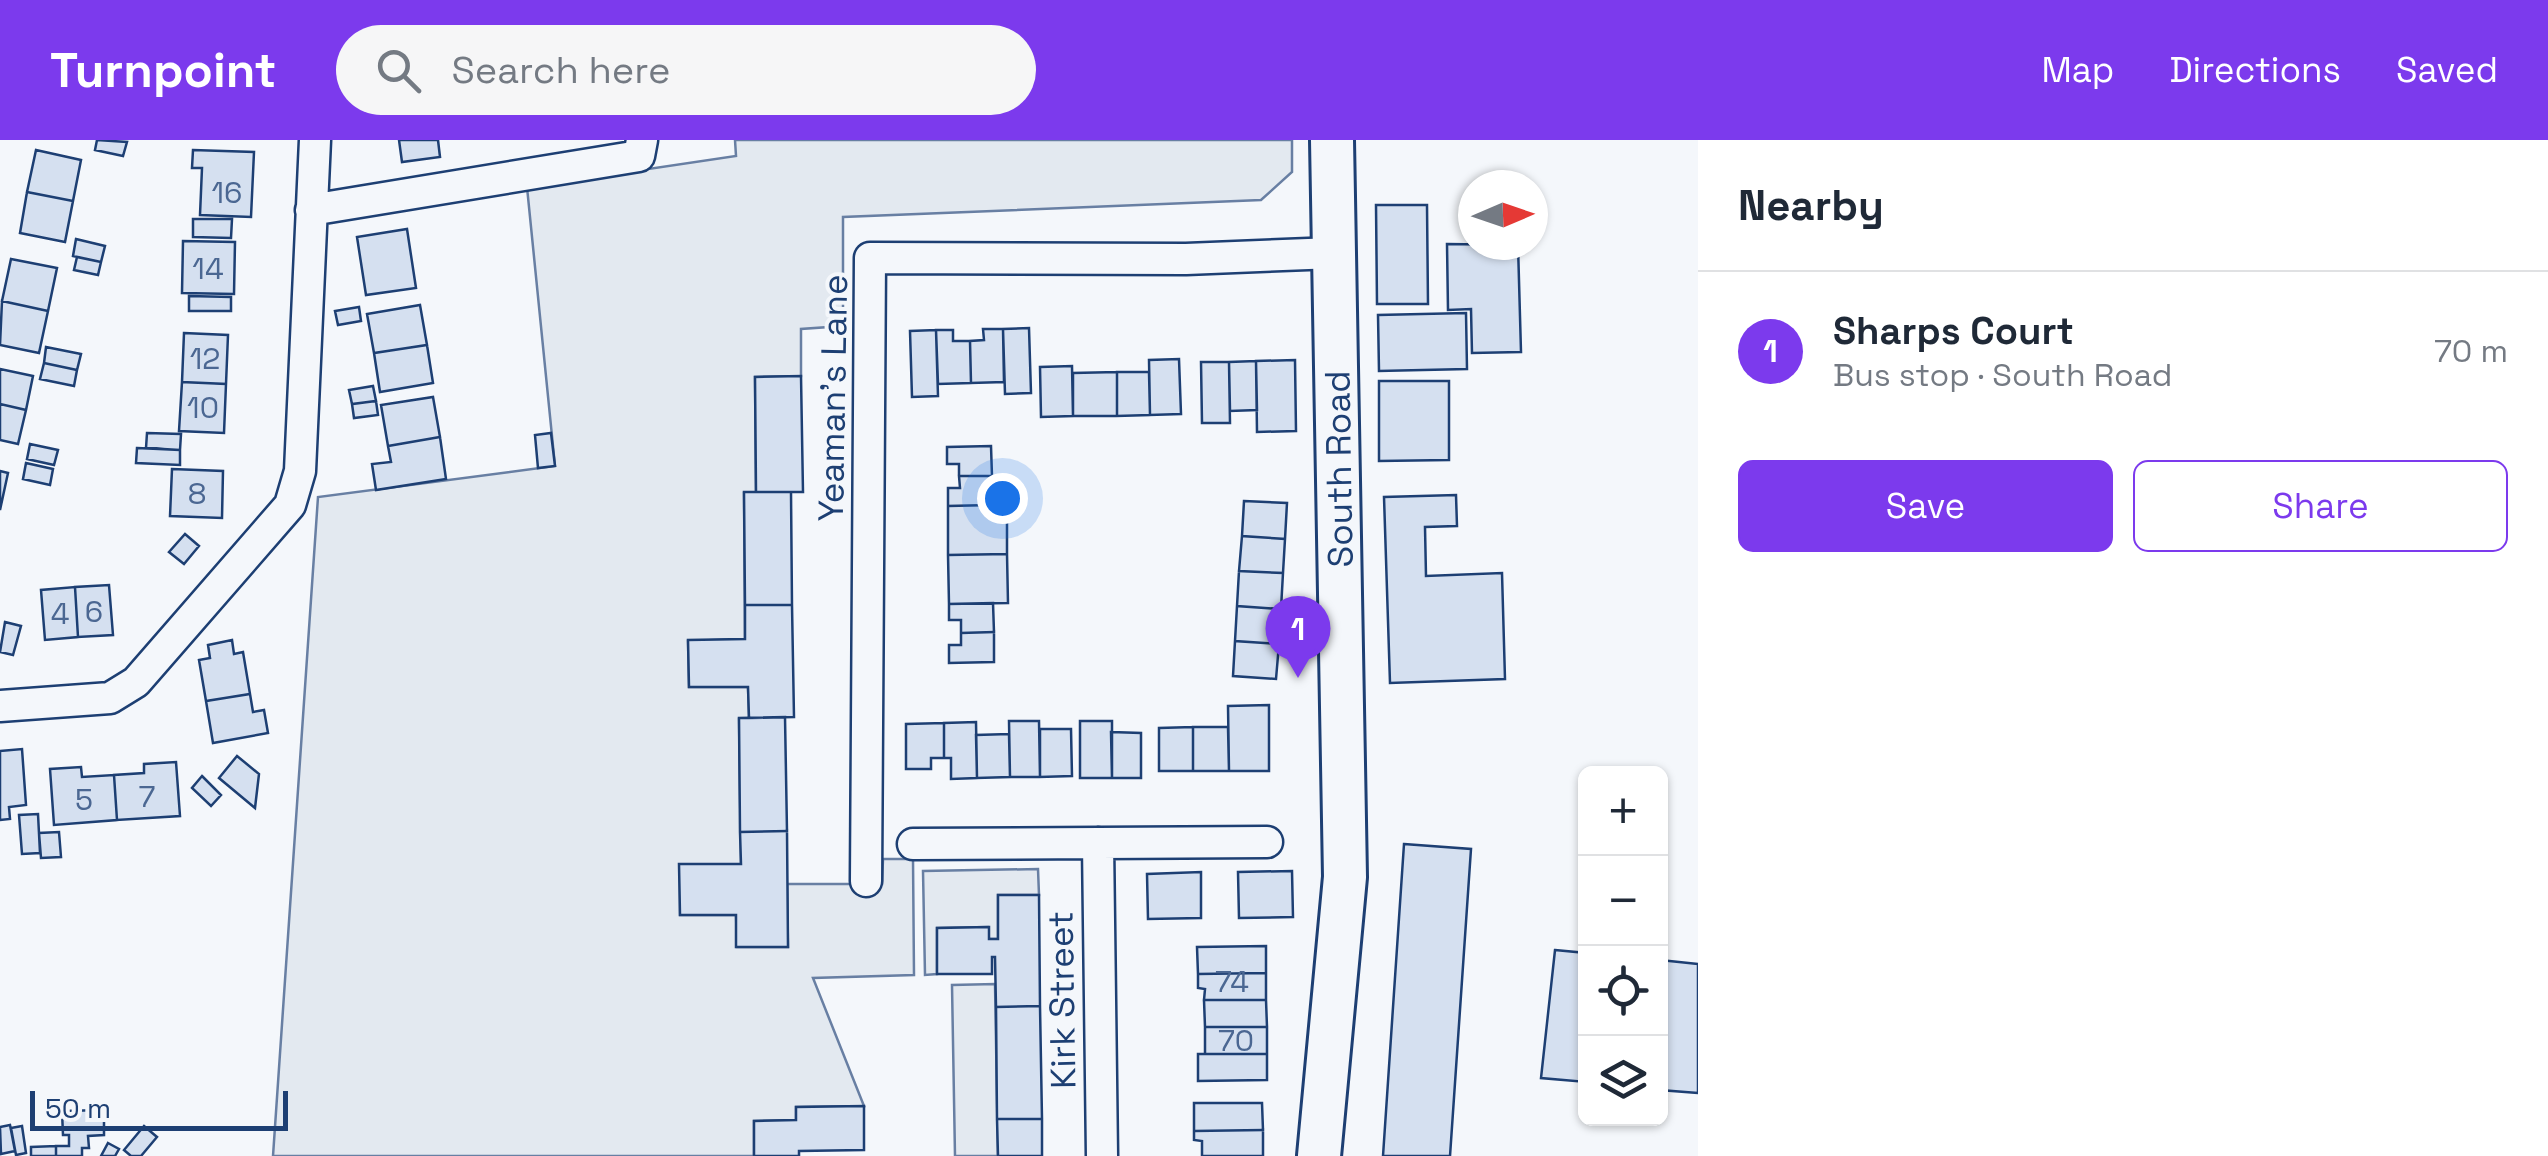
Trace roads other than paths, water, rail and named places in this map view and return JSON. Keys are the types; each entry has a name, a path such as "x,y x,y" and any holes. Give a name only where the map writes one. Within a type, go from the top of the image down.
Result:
{"street":[{"path":"0,706 110,698 136,682 290,505 300,471 314,140"},
{"path":"311,210 639,156 642,140"},
{"name":"South Road","path":"1319,1156 1345,877 1332,140"},
{"name":"Yeaman's Lane","path":"866,881 870,258 1186,259 1334,253"},
{"name":"Kirk Street","path":"1098,842 1102,1156"},
{"path":"913,844 1267,842"}],"place":[{"name":"Sharps Court","path":"1298,678"}]}
